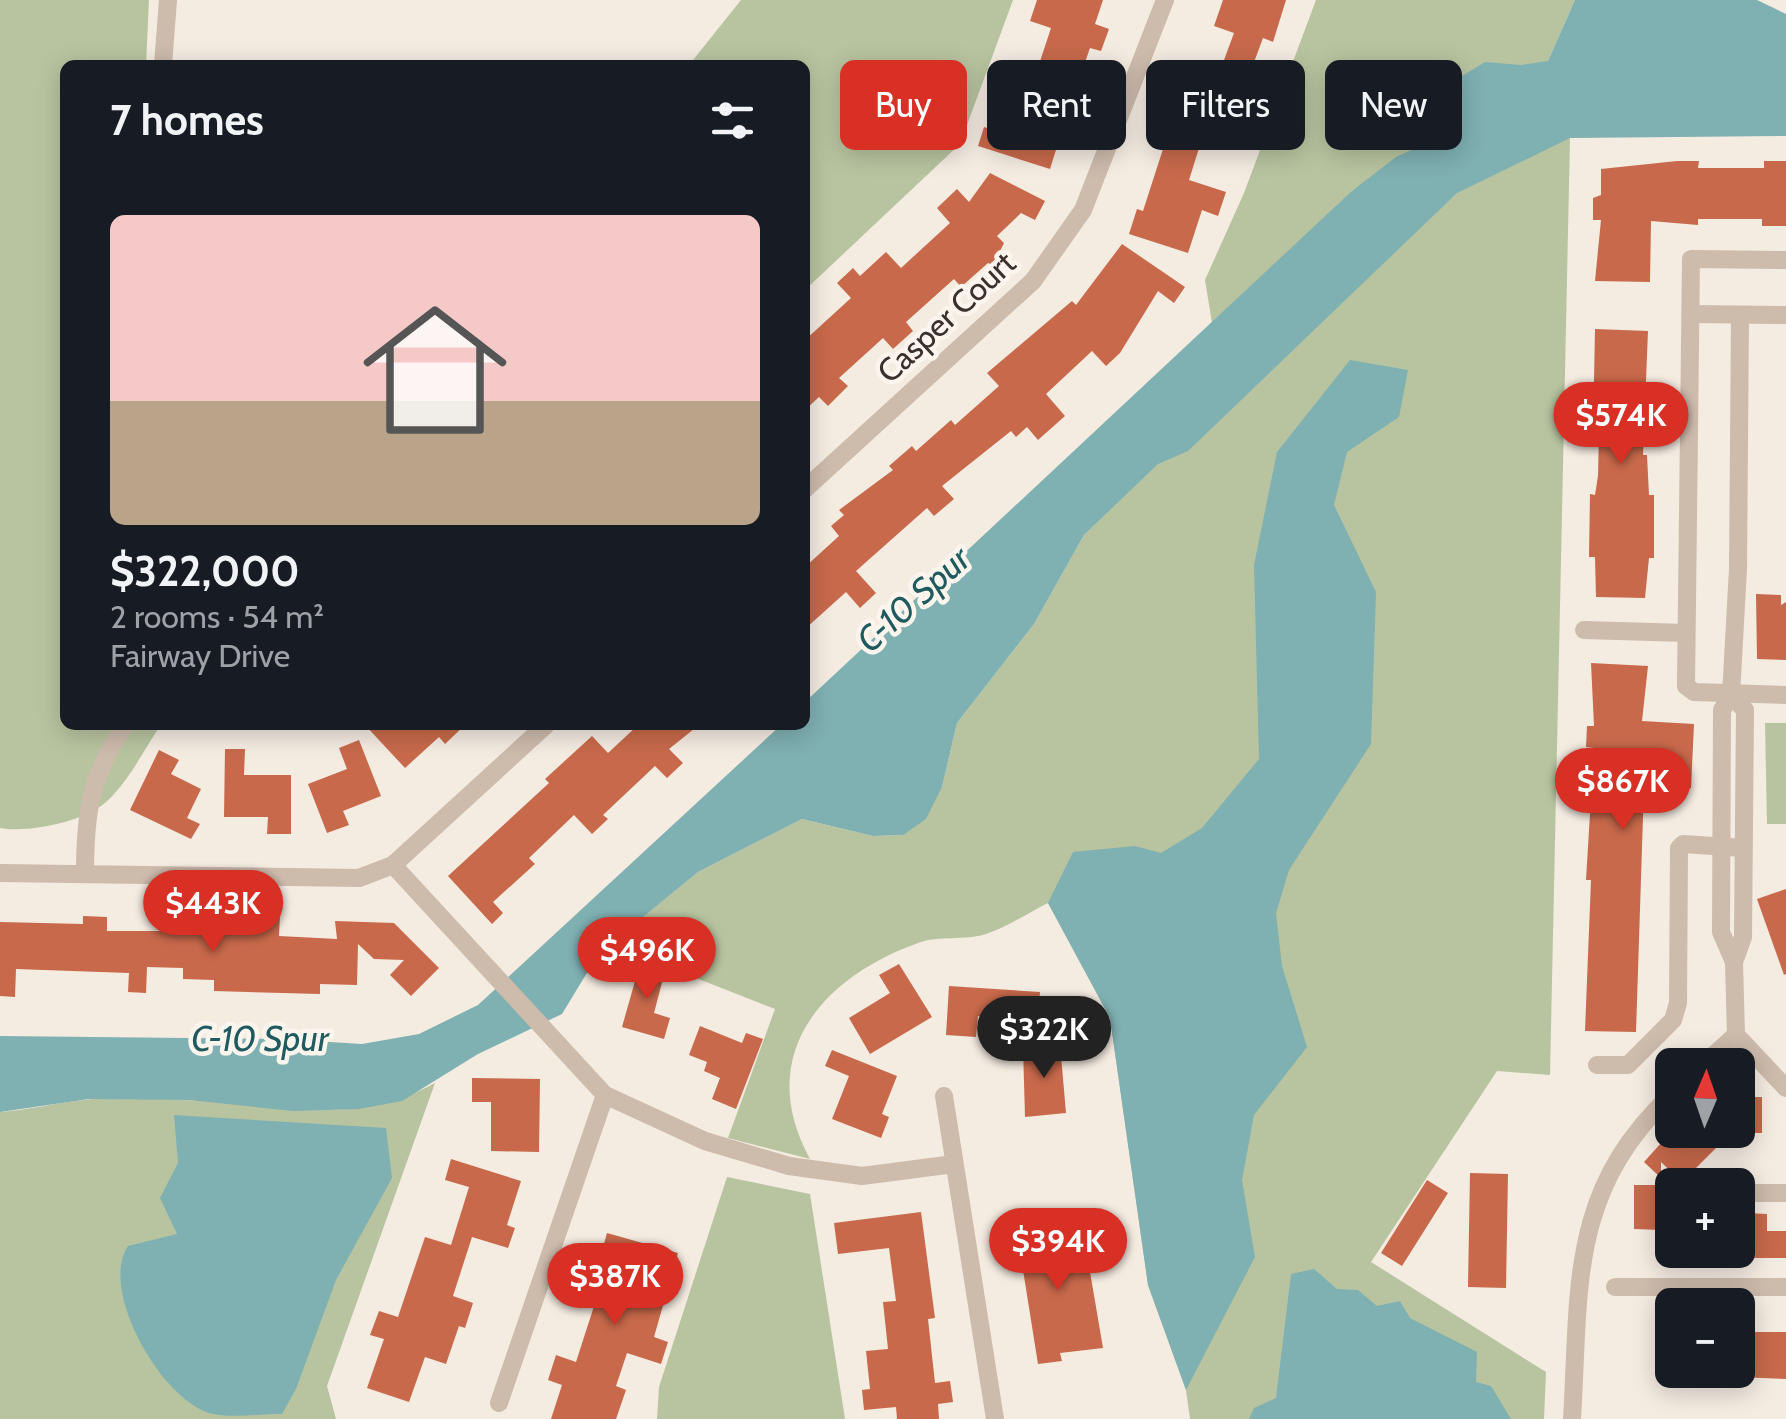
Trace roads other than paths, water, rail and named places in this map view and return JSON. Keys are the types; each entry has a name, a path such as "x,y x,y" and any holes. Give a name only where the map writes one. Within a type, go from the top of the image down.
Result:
{"street":[{"path":"163,60 168,0"},
{"name":"Casper Court","path":"810,484 1032,281 1082,210 1165,0"},
{"path":"1786,260 1690,259 1686,633 1688,691 1786,695"},
{"path":"1691,314 1786,315"},
{"path":"1734,962 1721,932 1722,710 1732,695 1738,569 1740,315"},
{"path":"1584,630 1686,633"},
{"path":"1732,695 1745,710 1743,937 1734,962 1736,1034 1786,1088"},
{"path":"85,874 84,814 103,756 121,730"},
{"path":"0,873 360,878 393,865 541,730"},
{"path":"1597,1065 1628,1065 1673,1020 1678,1003 1679,848 1684,844 1743,848"},
{"path":"393,865 541,1030 605,1095 705,1141 789,1166 862,1176 954,1164"},
{"path":"1721,1048 1736,1034"},
{"path":"499,1403 605,1095"},
{"path":"944,1096 996,1419"},
{"path":"1572,1419 1582,1252 1594,1204 1614,1162 1655,1114"},
{"path":"1755,1193 1786,1193"},
{"path":"1615,1287 1786,1287"}],"water":[{"path":"1575,0 1757,0 1786,14 1786,136 1570,138 1457,193 1188,451 1158,464 1084,535 1034,624 957,723 942,787 926,819 903,835 873,836 802,819 698,872 599,953 562,1014 478,1054 402,1101 359,1109 293,1111 189,1100 89,1099 0,1112 0,1036 282,1039 362,1044 419,1034 478,1005 776,730 810,730 810,697 1352,191 1411,150 1462,150 1462,76 1485,62 1521,65 1548,61"},
{"path":"1350,360 1408,370 1399,417 1347,452 1334,505 1376,592 1371,744 1289,870 1276,913 1282,966 1307,1047 1254,1115 1242,1180 1255,1257 1186,1390 1148,1285 1110,1018 1048,903 1073,852 1135,846 1161,853 1202,828 1259,759 1254,565 1277,452"},
{"path":"174,1115 386,1128 392,1178 336,1280 296,1389 282,1414 221,1415 194,1405 156,1368 129,1316 121,1265 128,1246 177,1234 160,1198 178,1163"},
{"path":"1314,1269 1337,1289 1358,1290 1377,1306 1400,1301 1410,1318 1477,1352 1476,1382 1491,1386 1511,1419 1249,1419 1254,1408 1276,1398 1291,1274"}],"water label":[{"name":"C-10 Spur","path":"913,599"},
{"name":"C-10 Spur","path":"260,1038"}]}
